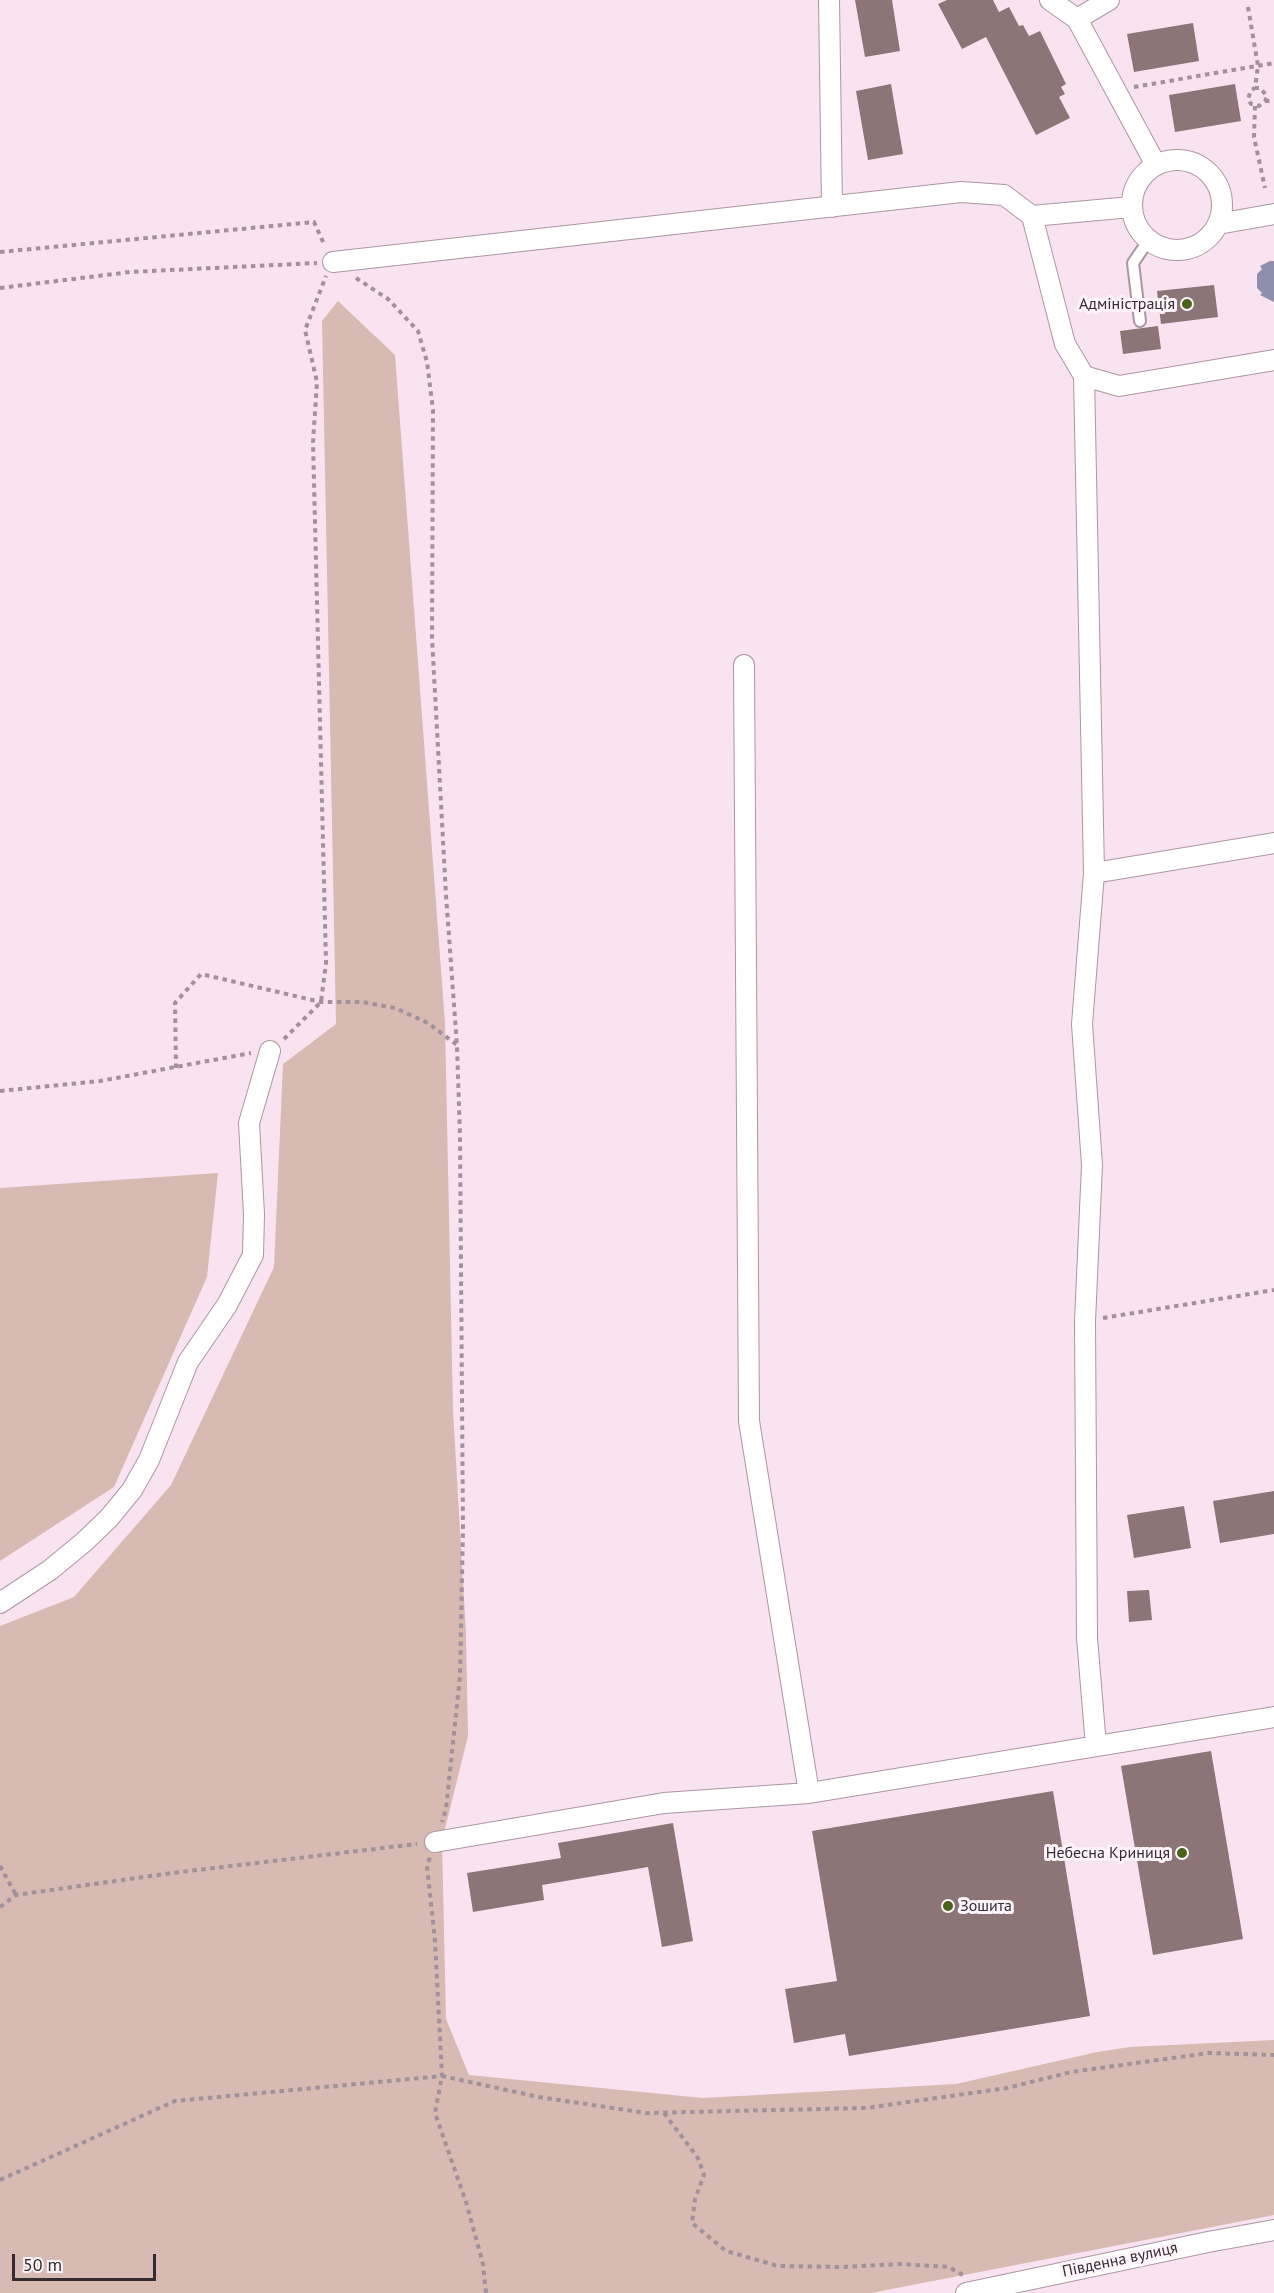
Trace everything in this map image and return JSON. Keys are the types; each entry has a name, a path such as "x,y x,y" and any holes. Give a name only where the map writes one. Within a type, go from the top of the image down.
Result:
{"street":[{"path":"829,0 832,207"},
{"path":"1050,0 1077,20 1156,165"},
{"path":"1077,20 1110,0"},
{"path":"1181,160 1194,163 1214,179 1220,190 1222,202 1218,224 1204,242 1183,250 1162,249 1148,241 1137,228 1131,207 1132,195 1137,182 1145,172 1156,165 1181,160"},
{"path":"333,262 962,192 1004,195 1032,216 1065,344 1084,376 1094,873 1082,1024 1092,1165 1084,1321 1087,1638 1096,1746"},
{"path":"1032,216 1131,207"},
{"path":"1218,224 1274,214"},
{"path":"1084,376 1119,386 1274,360"},
{"path":"744,665 749,1421 809,1793"},
{"path":"1094,873 1274,843"},
{"path":"0,1603 50,1570 84,1542 109,1518 132,1490 149,1460 188,1362 227,1305 253,1255 254,1214 249,1123 270,1051"},
{"path":"435,1842 664,1803 809,1793 1274,1717"},
{"name":"Південна вулиця","path":"966,2293 1274,2230"}],"lane":[{"path":"1140,321 1132,262 1148,241"}],"path":[{"path":"1248,6 1258,66 1255,88 1248,94 1251,104 1255,106"},
{"path":"1127,88 1274,63"},
{"path":"1255,88 1265,91 1265,101"},
{"path":"1255,106 1265,101 1274,101"},
{"path":"1255,106 1254,137 1265,188"},
{"path":"0,252 314,222 333,262 388,299 418,331 427,362 433,410 432,638 457,1046 463,1529 460,1676 446,1809 427,1866 435,1941 442,2076 435,2113 466,2202 483,2264 486,2293"},
{"path":"0,288 130,272 333,262"},
{"path":"0,1091 100,1081 176,1068 233,1055 270,1051 321,1002 326,963 314,454 317,382 305,330 333,262"},
{"path":"176,1068 175,1003 201,975 321,1002 362,1002 396,1008 428,1023 457,1046"},
{"path":"1084,1321 1274,1290"},
{"path":"0,1907 16,1895 172,1873 435,1842"},
{"path":"0,1866 16,1895"},
{"path":"0,2180 175,2101 442,2076 540,2097 646,2113 866,2108 1007,2088 1071,2072 1209,2053 1274,2055"},
{"path":"664,2113 698,2158 704,2175 695,2199 692,2223 726,2251 778,2266 842,2267 901,2264 949,2267 988,2288"}],"shaded area":[{"path":"338,301 395,355 445,1023 453,1410 466,1633 468,1736 442,1841 446,2019 469,2075 703,2098 956,2084 1097,2052 1130,2047 1274,2040 1274,2215 871,2293 0,2293 0,1626 74,1597 171,1485 274,1267 283,1064 336,1024 322,321"},
{"path":"218,1173 207,1277 114,1487 0,1561 0,1188"}],"water":[{"path":"1274,261 1274,302 1260,295 1262,293 1257,288 1257,274 1262,269 1260,266"}],"building":[{"path":"855,0 892,0 900,51 865,57"},
{"path":"947,0 993,0 999,12 1009,7 1019,26 1023,25 1029,36 1040,31 1066,84 1061,87 1065,94 1059,97 1070,118 1036,135 986,37 962,49 938,4"},
{"path":"1193,23 1199,61 1134,72 1127,34"},
{"path":"891,84 903,154 868,160 856,91"},
{"path":"1235,84 1241,121 1175,132 1169,95"},
{"name":"Адміністрація","path":"1214,285 1218,317 1161,324 1157,291"},
{"path":"1158,326 1161,349 1123,354 1120,331"},
{"path":"1274,1491 1274,1534 1220,1543 1213,1501"},
{"path":"1184,1506 1191,1548 1134,1558 1127,1515"},
{"path":"1149,1590 1152,1620 1129,1622 1127,1591"},
{"name":"Небесна Криниця","path":"1211,1751 1243,1939 1153,1955 1121,1766"},
{"name":"Зошита","path":"1053,1791 1090,2016 849,2056 845,2034 794,2043 785,1989 837,1981 812,1831"},
{"path":"673,1823 693,1941 662,1947 648,1867 542,1885 544,1900 473,1912 467,1873 561,1858 558,1843"}],"place":[{"name":"Адміністрація","path":"1187,304"},
{"name":"Небесна Криниця","path":"1182,1853"},
{"name":"Зошита","path":"948,1906"}]}
